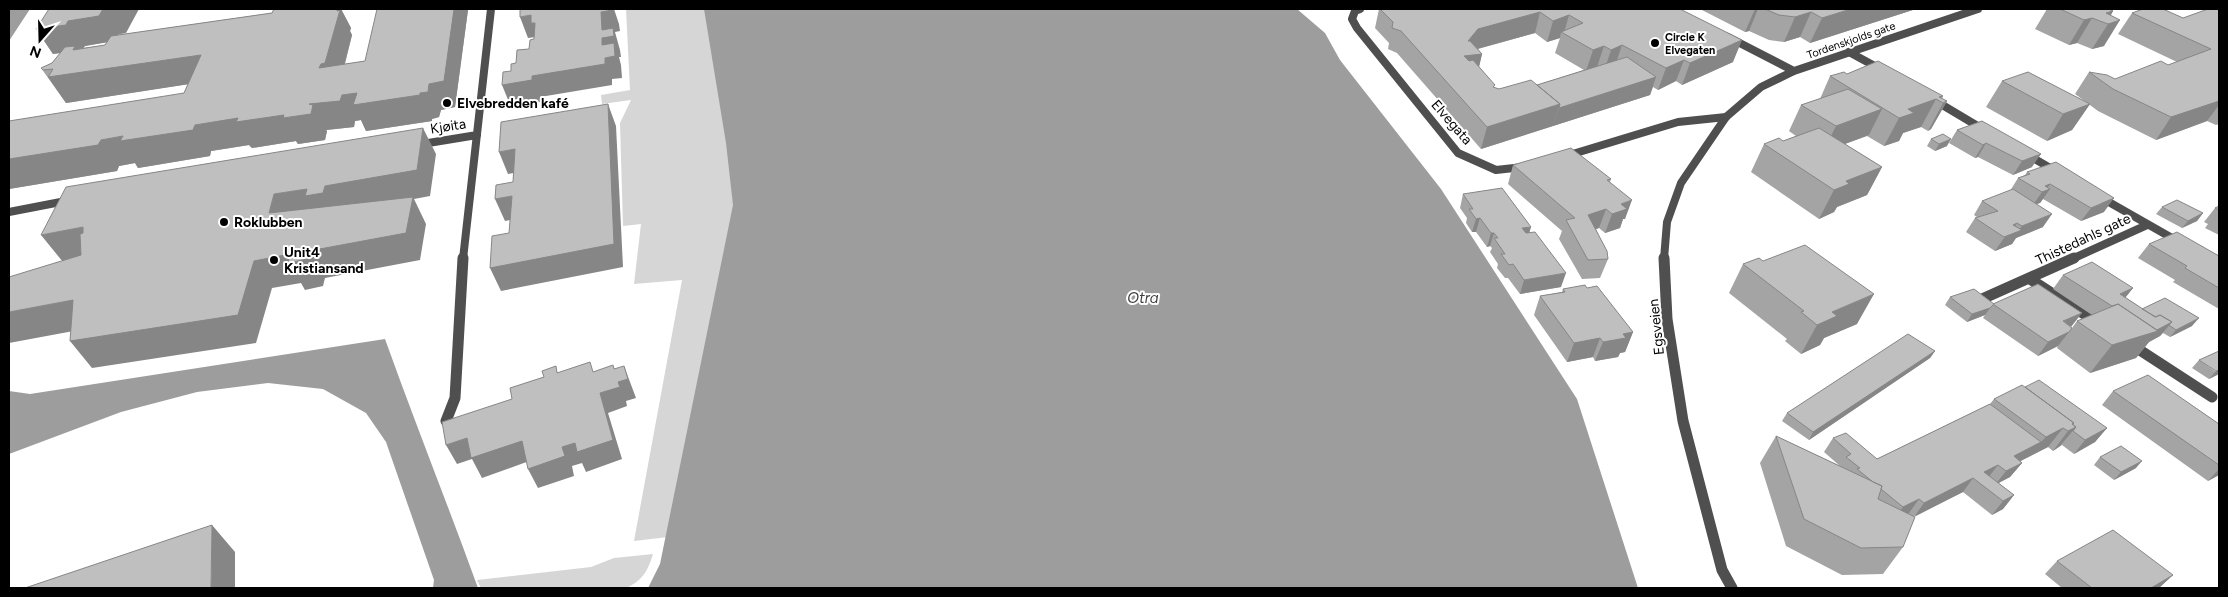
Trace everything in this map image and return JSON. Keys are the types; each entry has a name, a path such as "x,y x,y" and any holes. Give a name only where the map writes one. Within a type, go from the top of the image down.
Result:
{"street":[{"name":"Kjøita","path":"446,421 455,398 460,284 491,9"},
{"name":"Elvegata","path":"1360,9 1355,11 1352,19 1357,28 1458,153 1496,170 1510,170 1529,166"},
{"name":"Tordenskjolds gate","path":"1761,88 1794,72 1978,9"},
{"path":"1716,30 1794,72"},
{"path":"1849,52 1893,77"},
{"name":"Egsveien","path":"1732,588 1722,570 1683,421 1667,319 1664,258 1667,222 1681,183 1726,117 1761,88"},
{"path":"1927,97 1995,136"},
{"path":"1557,158 1678,122 1726,117"},
{"name":"Kjøita","path":"408,146 477,135"},
{"path":"2020,151 2063,176"},
{"path":"2088,190 2187,246"},
{"path":"9,212 85,198"},
{"name":"Thistedahls gate","path":"1982,298 2030,279 2147,225"},
{"name":"Thistedahls gate","path":"2030,279 2104,327"},
{"path":"2121,338 2212,397"}],"shaded area":[{"path":"626,9 705,9 737,202 668,537 634,541 682,280 634,284 641,224 623,226 620,123 631,100 602,104 601,95 630,90"},
{"path":"653,554 644,575 626,588 481,588 477,580 591,567 614,558"}],"water":[{"path":"9,9 30,9 9,41"},
{"name":"Otra","path":"704,9 1297,9 1325,33 1340,60 1441,189 1577,399 1638,588 648,588 660,564 733,205 726,143"},
{"path":"385,339 478,588 433,588 434,580 386,442 366,413 323,389 268,383 197,392 121,412 9,454 9,391 30,394"}],"building":[{"path":"49,9 103,9 99,16 68,21 66,25 36,29"},
{"path":"274,9 340,10 325,63 321,64 319,68 365,61 377,9 454,9 444,81 429,84 428,92 420,93 420,95 353,105 357,93 342,95 340,101 309,104 313,105 311,114 283,118 284,115 236,122 238,118 195,125 193,130 120,141 123,136 101,140 98,145 9,159 9,121 184,93 201,55 48,77 53,69 43,70 41,68 52,63 65,47 75,46 73,50 105,45 111,36 272,13"},
{"path":"520,9 613,9 601,12 602,30 613,28 614,36 602,38 602,45 614,43 615,56 605,58 605,64 532,76 532,80 502,85 503,72 511,71 511,64 516,63 517,50 529,49 530,40 534,39 535,23 531,23 531,15 520,17"},
{"path":"1380,9 1680,9 1742,40 1690,63 1684,60 1666,68 1622,45 1611,50 1604,46 1593,50 1561,32 1583,23 1569,15 1553,21 1540,12 1478,29 1468,41 1482,54 1464,56 1469,61 1473,60 1495,85 1493,87 1499,89 1531,80 1560,104 1487,127 1401,31 1392,28 1393,22"},
{"path":"1765,9 1851,9 1822,18 1811,12 1795,17 1779,15"},
{"path":"2060,9 2109,9 2113,11 2106,13 2120,20 2108,24 2092,18 2084,20"},
{"path":"2143,9 2163,9 2183,18 2208,9 2219,9 2219,101 2171,117 2113,89 2089,72 2107,75 2115,79 2161,61 2168,65 2211,49 2132,13"},
{"path":"1627,57 1656,77 1559,108 1560,104 1537,85"},
{"path":"1878,61 1943,96 1939,97 1947,101 1943,103 1936,99 1908,109 1914,113 1899,118 1830,76 1844,72 1847,74"},
{"path":"2028,72 2090,104 2063,114 2002,81"},
{"path":"1848,89 1882,109 1836,126 1801,105"},
{"path":"608,104 614,244 490,268 492,236 509,233 512,196 495,199 496,185 513,182 515,149 499,152 501,122"},
{"path":"1982,121 2041,154 2022,161 1986,143 1983,145 1957,130"},
{"path":"423,128 417,170 325,186 323,193 305,196 307,189 274,194 269,213 413,197 406,233 309,251 307,259 288,263 290,254 254,261 238,315 70,341 73,300 9,312 9,277 81,255 80,234 83,233 83,227 41,235 66,187"},
{"path":"1819,128 1882,167 1846,181 1849,184 1834,190 1764,144 1779,138 1783,141"},
{"path":"1943,134 1951,139 1939,144 1931,139"},
{"path":"1571,148 1611,179 1607,180 1632,200 1621,204 1627,209 1612,214 1606,209 1588,215 1607,251 1608,259 1588,260 1566,220 1575,218 1513,165"},
{"path":"2056,162 2114,198 2091,208 2050,184 2045,186 2050,189 2042,192 2018,178 2030,174 2027,172"},
{"path":"1502,188 1531,227 1522,228 1526,233 1535,232 1566,273 1524,280 1513,264 1509,265 1501,254 1505,254 1494,238 1498,238 1494,233 1491,233 1480,218 1476,219 1469,209 1473,209 1463,194"},
{"path":"2013,189 2052,214 2022,226 2017,223 2013,225 2022,230 2004,237 1975,218 1998,211 1982,201"},
{"path":"2177,200 2203,213 2188,221 2162,207"},
{"path":"2177,232 2219,256 2219,288 2185,268 2187,266 2149,244"},
{"path":"1805,245 1874,294 1832,312 1837,316 1817,325 1801,312 1804,311 1743,264 1759,258 1763,261"},
{"path":"2092,262 2133,288 2120,294 2155,317 2160,315 2172,322 2157,330 2118,304 2112,306 2063,275"},
{"path":"2038,284 2082,313 2063,321 2072,328 2069,332 2048,342 1993,304"},
{"path":"1585,285 1587,288 1597,286 1633,332 1623,334 1626,338 1603,342 1600,338 1574,343 1540,296 1565,292 1563,289"},
{"path":"1974,289 1994,304 1990,308 1972,314 1950,297"},
{"path":"2165,298 2199,318 2176,330 2169,325 2172,322 2160,315 2156,317 2142,309"},
{"path":"2118,304 2158,331 2112,345 2077,321"},
{"path":"1908,334 1935,351 1813,432 1787,413"},
{"path":"2219,351 2219,370 2216,371 2199,360"},
{"path":"590,362 593,372 613,365 614,369 624,366 628,379 618,382 620,387 600,393 613,440 577,452 575,443 562,447 565,456 528,469 522,441 471,458 467,438 446,445 442,422 512,399 510,388 544,377 542,371 556,366 557,373"},
{"path":"2148,375 2219,424 2219,465 2113,391"},
{"path":"2039,380 2107,428 2085,440 2073,431 2076,427 2072,424 2074,423 2025,387"},
{"path":"2022,385 2074,423 2072,424 2076,427 2068,431 2063,428 2046,437 1994,399"},
{"path":"1990,404 2041,442 2014,456 2022,463 2006,471 1998,465 1984,472 2014,495 2003,501 1973,478 1924,503 1919,499 1903,507 1881,489 1882,486 1873,482 1857,469 1860,468 1846,457 1851,454 1833,438 1846,433 1877,459"},
{"path":"1776,436 1882,486 1878,499 1915,517 1903,547 1861,548 1804,519"},
{"path":"2121,446 2142,461 2121,472 2100,457"},
{"path":"212,525 211,588 25,588"},
{"path":"2113,530 2173,575 2151,588 2092,588 2057,561"}],"place":[{"name":"Circle K Elvegaten","path":"1655,43"},
{"name":"Elvebredden kafé","path":"447,103"},
{"name":"Roklubben","path":"224,222"},
{"name":"Unit4 Kristiansand","path":"274,260"}]}
